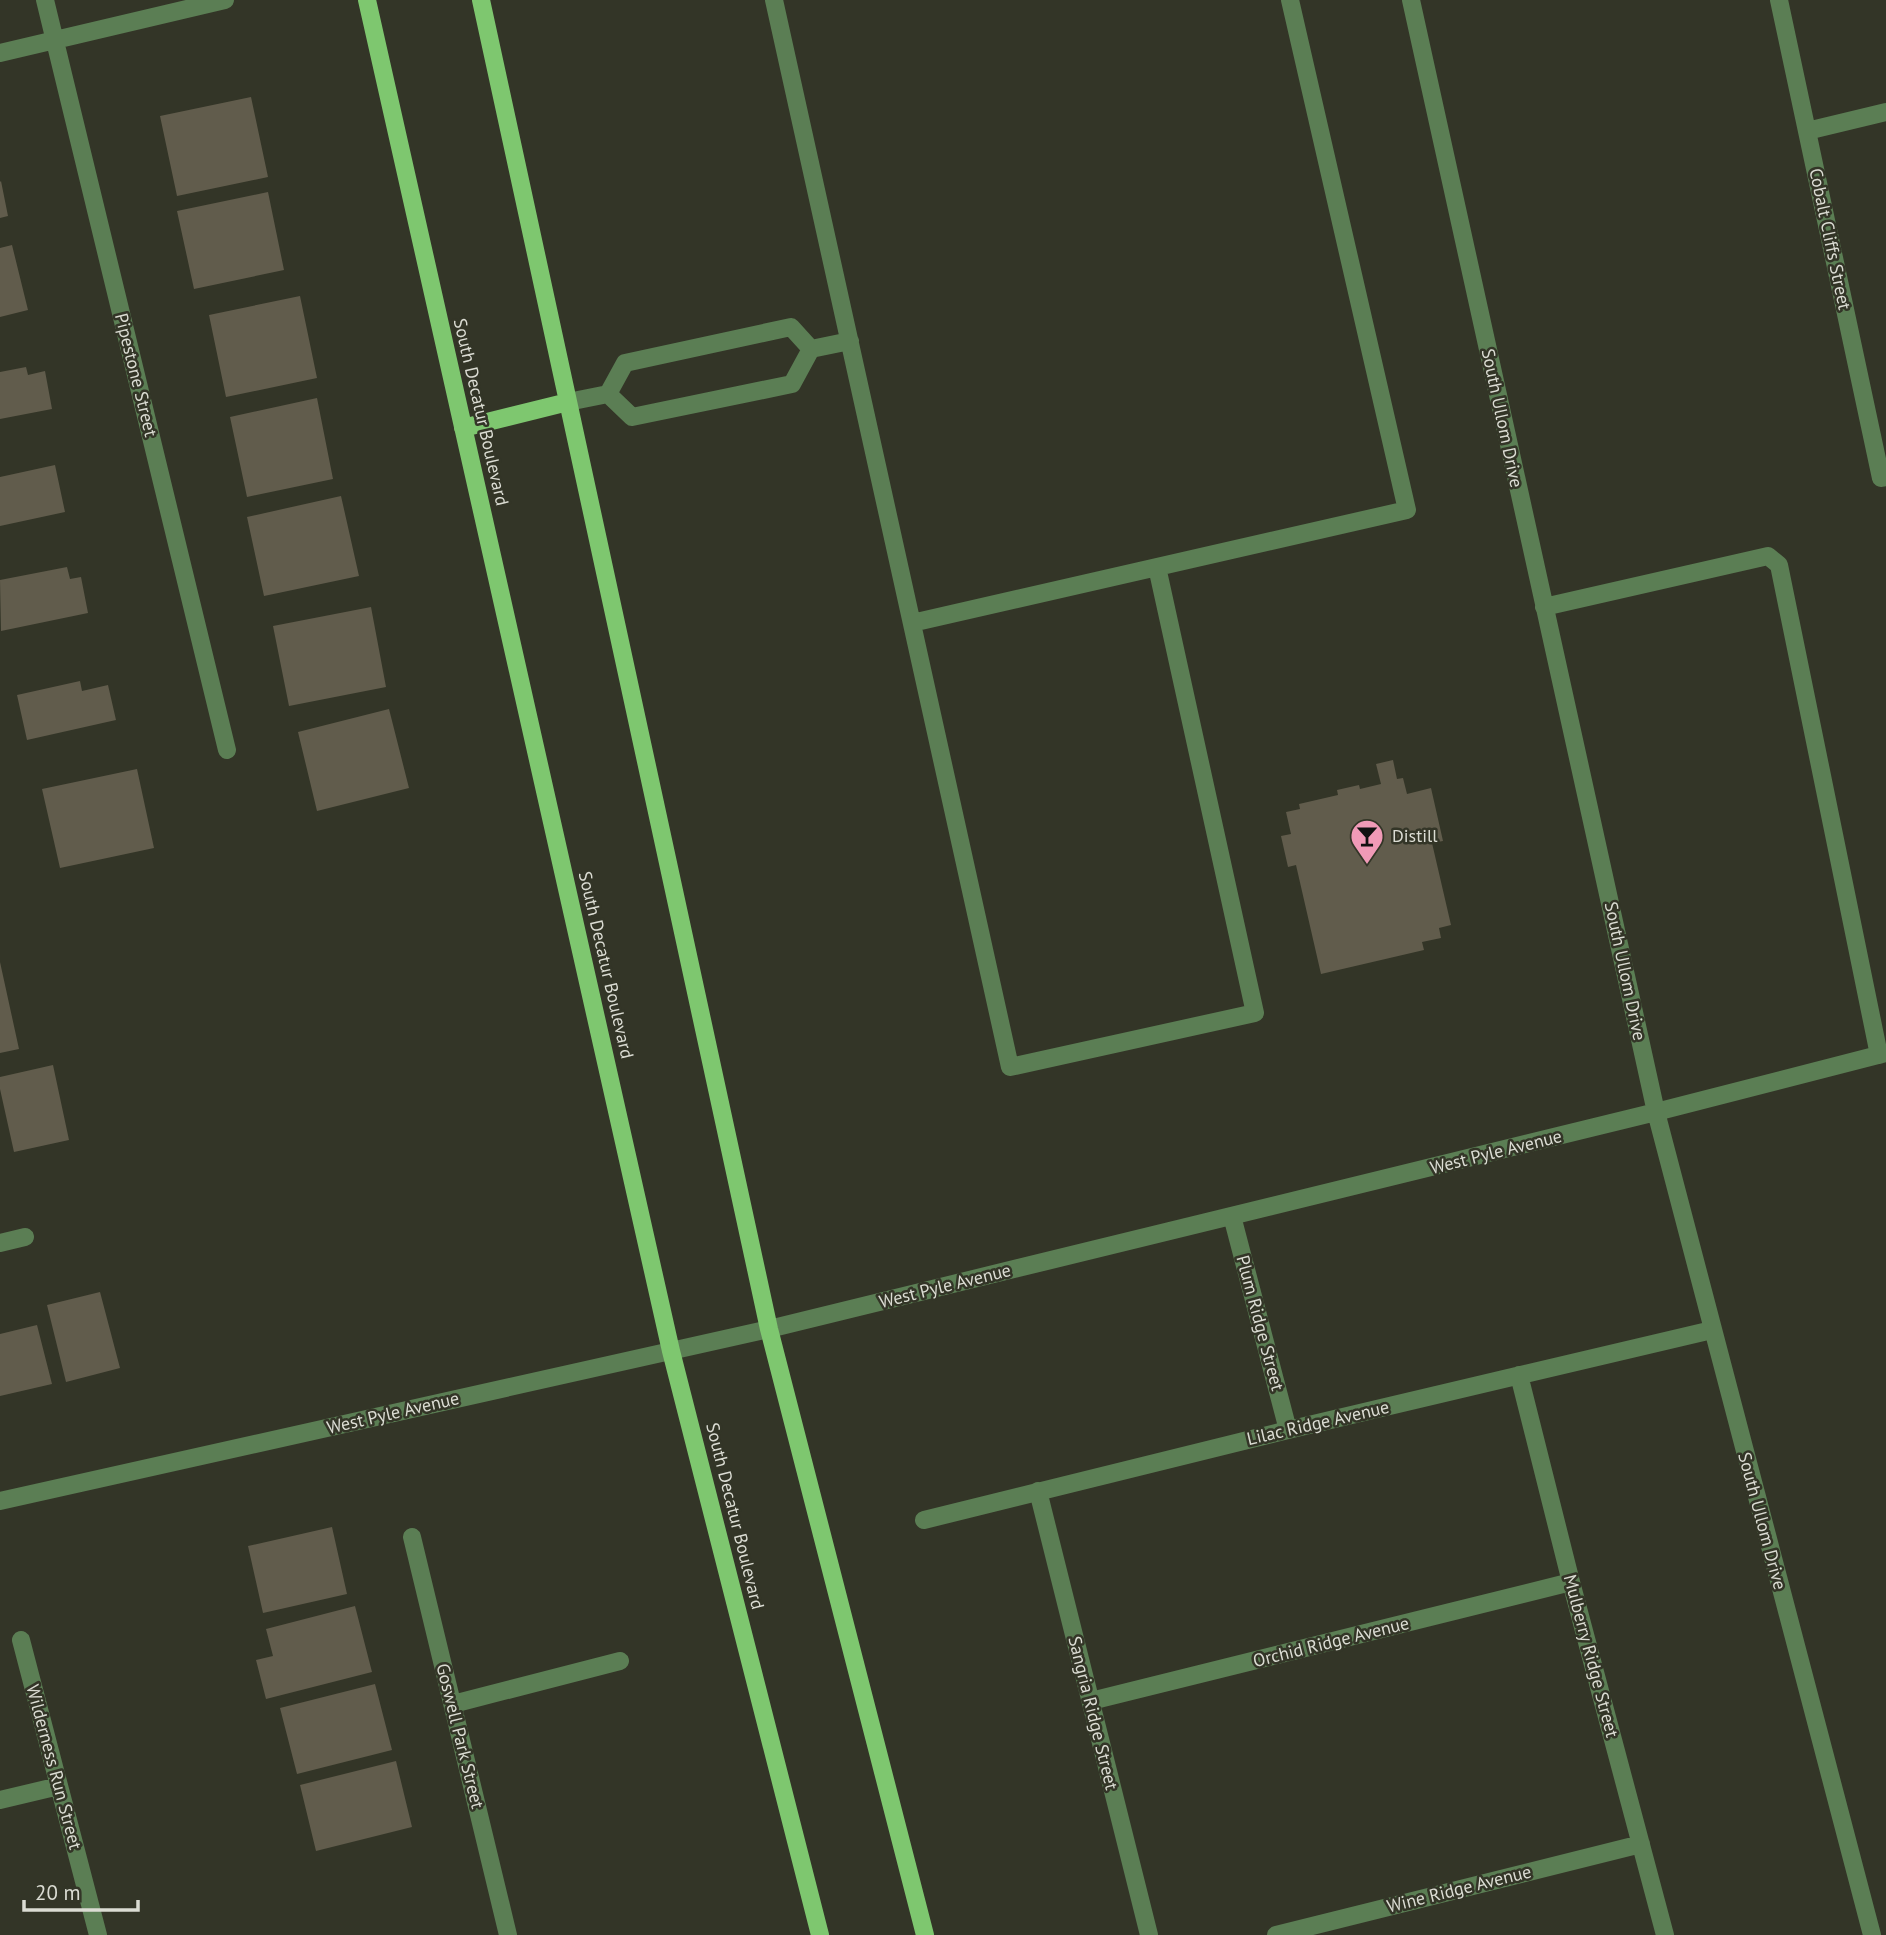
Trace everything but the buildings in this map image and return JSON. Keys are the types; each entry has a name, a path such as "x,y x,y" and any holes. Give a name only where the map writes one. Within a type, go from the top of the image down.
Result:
{"main road":[{"name":"South Decatur Boulevard","path":"367,0 671,1351 820,1935"},
{"path":"481,0 769,1329 925,1935"},
{"path":"463,428 568,402"}],"street":[{"name":"Pipestone Street","path":"45,0 227,750"},
{"path":"0,53 225,0"},
{"path":"774,0 1010,1067 1255,1013 1157,567"},
{"path":"912,623 1407,510 1290,0"},
{"name":"South Ullom Drive","path":"1411,0 1656,1112 1872,1935"},
{"name":"Cobalt Cliffs Street","path":"1779,0 1884,477"},
{"path":"1807,131 1886,112"},
{"path":"568,402 608,394 625,363 791,327 811,349"},
{"path":"608,394 632,417 792,384 811,349 850,341"},
{"path":"1544,607 1768,556 1779,565 1882,1054"},
{"name":"West Pyle Avenue","path":"0,1501 769,1329 1882,1054"},
{"name":"Plum Ridge Street","path":"1232,1216 1288,1430"},
{"path":"0,1243 25,1237"},
{"name":"Lilac Ridge Avenue","path":"925,1520 1288,1430 1712,1330"},
{"name":"Mulberry Ridge Street","path":"1519,1376 1665,1935"},
{"name":"Sangria Ridge Street","path":"1038,1491 1149,1935"},
{"name":"Goswell Park Street","path":"412,1537 508,1935"},
{"name":"Orchid Ridge Avenue","path":"1091,1701 1571,1582"},
{"name":"Wilderness Run Street","path":"21,1640 98,1935"},
{"path":"453,1704 620,1661"},
{"path":"0,1800 59,1786"},
{"name":"Wine Ridge Avenue","path":"1276,1935 1641,1844"}],"place":[{"name":"Distill","path":"1367,866"}]}
